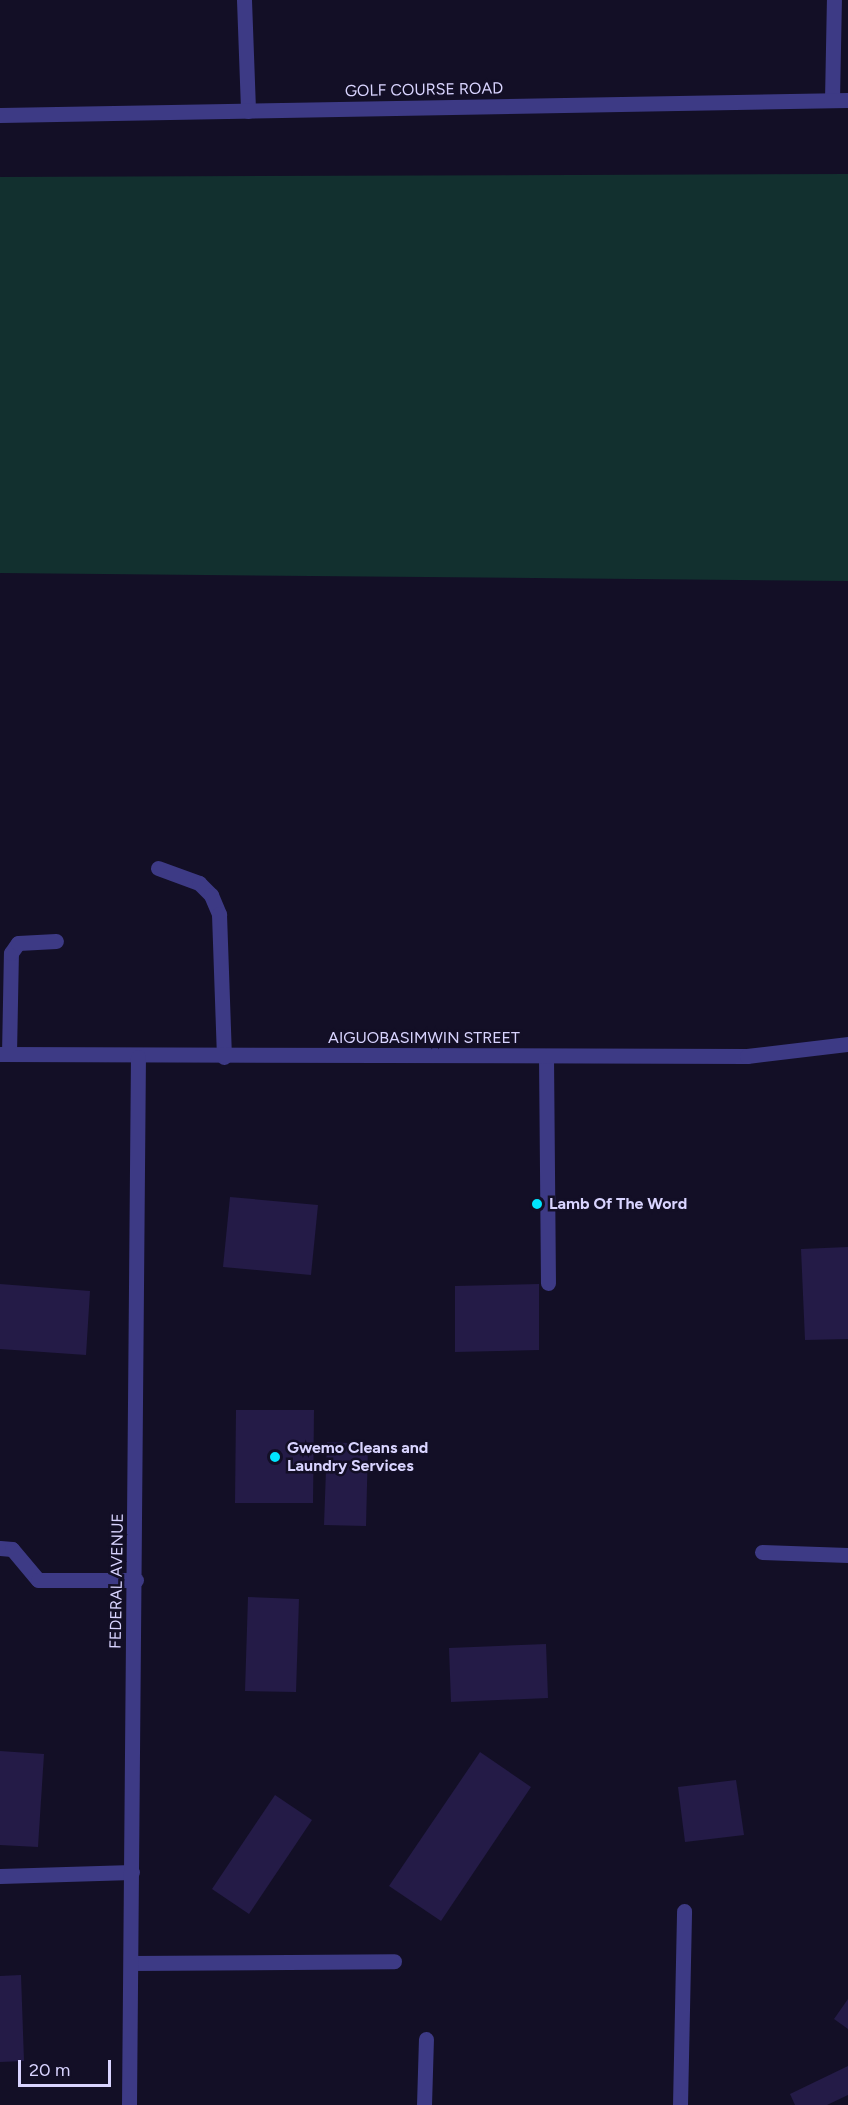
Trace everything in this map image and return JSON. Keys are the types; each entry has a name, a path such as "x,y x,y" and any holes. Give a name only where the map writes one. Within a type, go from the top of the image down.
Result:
{"street":[{"path":"244,0 248,111"},
{"path":"832,100 834,0"},
{"name":"GOLF COURSE ROAD","path":"0,116 848,100"},
{"path":"158,868 199,883 211,895 219,914 224,1057"},
{"path":"5,1054 10,953 18,943 56,941"},
{"name":"AIGUOBASIMWIN STREET","path":"5,1054 138,1057 747,1056 848,1044"},
{"path":"546,1056 548,1283"},
{"name":"FEDERAL AVENUE","path":"129,2105 136,1580 138,1057"},
{"path":"0,1548 12,1549 38,1580 136,1580"},
{"path":"762,1552 848,1555"},
{"path":"0,1876 132,1872"},
{"path":"680,2105 684,1911"},
{"path":"131,1963 394,1961"},
{"path":"424,2105 426,2039"}],"green space":[{"path":"848,174 848,581 0,573 0,177"}],"building":[{"path":"230,1197 318,1205 311,1275 223,1267"},
{"path":"848,1247 848,1339 805,1340 801,1249"},
{"path":"0,1284 90,1291 86,1355 0,1349"},
{"path":"539,1284 539,1350 455,1352 455,1286"},
{"name":"Gwemo Cleans and Laundry Services","path":"236,1410 314,1410 313,1503 235,1503"},
{"path":"327,1442 368,1444 366,1526 324,1525"},
{"path":"248,1597 299,1599 296,1692 245,1691"},
{"path":"546,1644 548,1698 451,1702 449,1648"},
{"path":"0,1751 44,1754 38,1847 0,1845"},
{"path":"480,1752 531,1787 441,1921 389,1886"},
{"path":"736,1780 744,1835 685,1842 678,1787"},
{"path":"275,1795 312,1820 249,1914 212,1889"},
{"path":"21,1975 24,2061 0,2062 0,1976"},
{"path":"848,1999 848,2029 834,2019"},
{"path":"848,2066 848,2095 827,2105 795,2105 790,2094"}],"place":[{"name":"Lamb Of The Word","path":"537,1204"},
{"name":"Gwemo Cleans and Laundry Services","path":"275,1457"}]}
